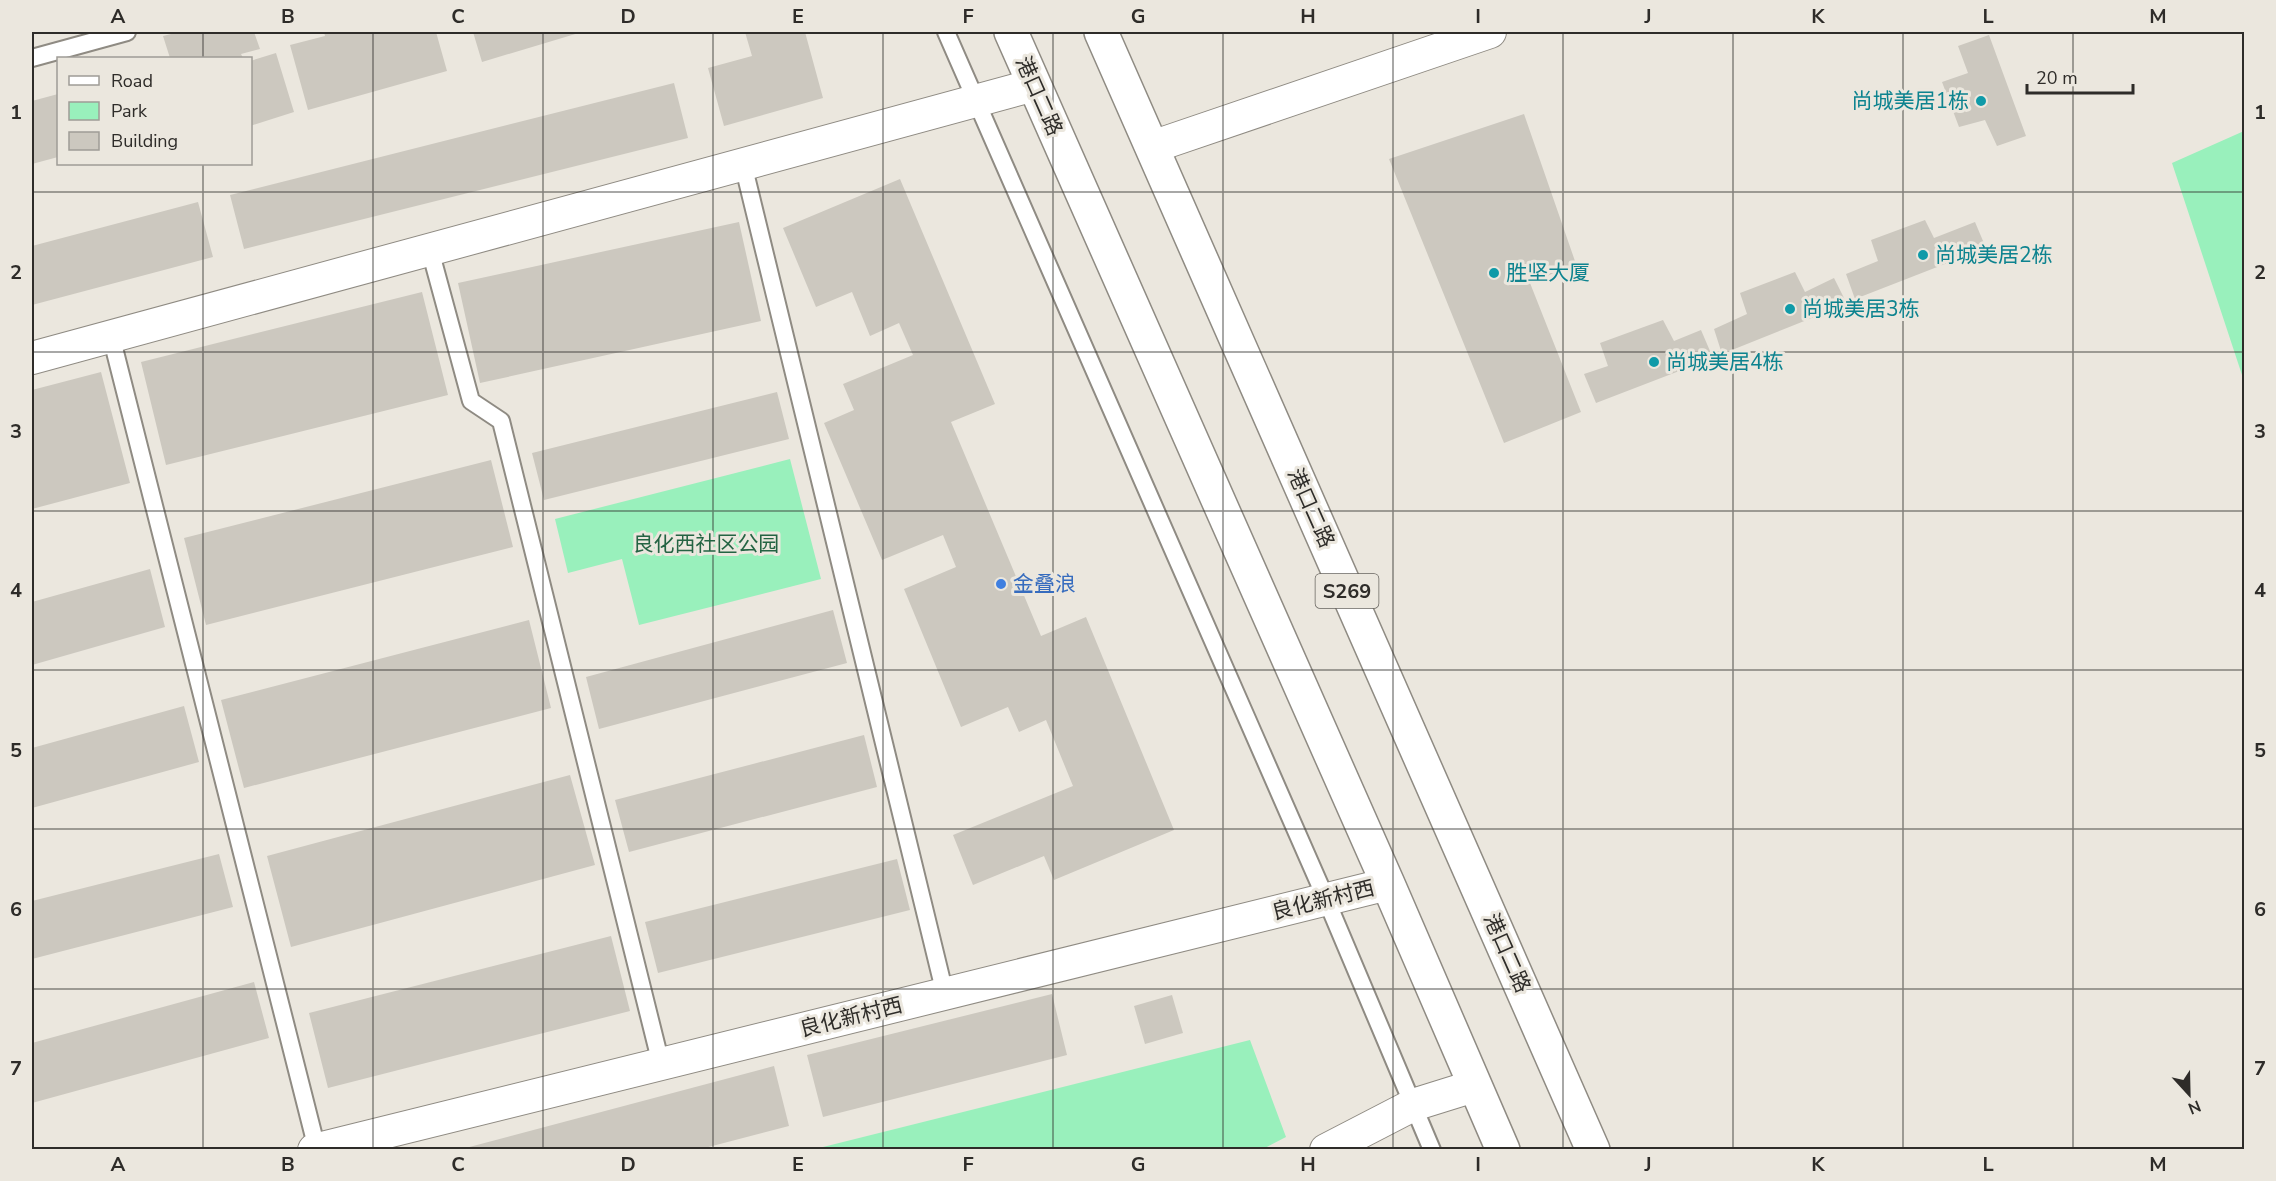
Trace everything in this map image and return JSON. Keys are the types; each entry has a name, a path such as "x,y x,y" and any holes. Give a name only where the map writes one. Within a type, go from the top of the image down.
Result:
{"main road":[{"name":"港口二路","path":"1011,32 1503,1149"},
{"name":"港口二路","path":"1101,32 1593,1149"}],"street":[{"path":"1152,147 1490,32"},
{"path":"32,358 1034,85"},
{"name":"良化新村西","path":"315,1149 1388,884"},
{"path":"1326,1149 1413,1105 1474,1086"}],"lane":[{"path":"32,58 127,32"},
{"path":"946,32 1326,899 1432,1149"},
{"path":"743,164 945,994"},
{"path":"430,250 471,401 501,421 661,1064"},
{"path":"111,336 315,1149"}],"green space":[{"path":"2244,131 2244,381 2172,163"},
{"name":"良化西社区公园","path":"790,459 821,579 639,625 622,559 568,573 555,519"},
{"path":"1250,1040 1286,1137 1263,1149 815,1149"}],"building":[{"path":"179,32 254,32 260,49 241,54 242,57 170,57 163,36"},
{"path":"324,32 436,32 447,71 308,110 290,45 325,36"},
{"path":"473,32 582,32 482,62"},
{"path":"745,32 805,32 823,98 724,126 708,68 752,56"},
{"name":"尚城美居1栋","path":"1989,35 2026,136 1997,146 1985,120 1959,127 1942,82 1968,73 1958,46"},
{"path":"276,53 294,112 252,125 252,60"},
{"path":"674,83 688,138 244,249 230,195"},
{"path":"57,94 57,157 32,164 32,101"},
{"name":"胜坚大厦","path":"1524,114 1576,264 1530,283 1581,412 1504,443 1389,159"},
{"path":"900,179 995,404 951,422 1041,636 1086,617 1174,830 1054,880 1044,856 973,885 953,835 1073,786 1046,720 1019,732 1008,707 961,727 904,589 956,567 943,535 882,560 824,423 854,410 843,384 913,355 899,323 870,336 852,292 816,307 783,228"},
{"path":"198,202 213,257 32,305 32,246"},
{"name":"尚城美居2栋","path":"1925,220 1934,238 1975,222 1986,248 1855,299 1846,274 1878,261 1871,240"},
{"path":"739,222 761,321 480,383 458,283"},
{"name":"尚城美居3栋","path":"1795,272 1805,292 1834,278 1847,304 1722,354 1714,329 1747,314 1740,293"},
{"path":"422,292 448,395 166,465 141,362"},
{"name":"尚城美居4栋","path":"1663,320 1674,341 1701,330 1713,358 1596,403 1584,374 1608,366 1600,343"},
{"path":"101,372 130,483 32,509 32,390"},
{"path":"777,392 789,439 544,500 532,453"},
{"path":"491,460 513,547 206,625 184,538"},
{"path":"150,569 165,627 32,665 32,602"},
{"path":"833,610 847,663 599,729 586,677"},
{"path":"529,620 551,708 244,788 221,700"},
{"path":"184,706 199,762 32,808 32,748"},
{"path":"864,735 877,787 629,852 615,800"},
{"path":"570,775 595,865 291,947 267,856"},
{"path":"219,854 233,907 32,959 32,901"},
{"path":"897,859 910,910 658,973 645,922"},
{"path":"611,936 630,1011 328,1088 309,1013"},
{"path":"254,982 269,1038 32,1103 32,1043"},
{"path":"1052,994 1067,1055 823,1117 807,1055"},
{"path":"1172,995 1183,1033 1145,1044 1134,1006"},
{"path":"774,1066 789,1126 697,1150 458,1150"}],"place":[{"name":"尚城美居1栋","path":"1981,101"},
{"name":"尚城美居2栋","path":"1923,255"},
{"name":"胜坚大厦","path":"1494,273"},
{"name":"尚城美居3栋","path":"1790,309"},
{"name":"尚城美居4栋","path":"1654,362"},
{"name":"金叠浪","path":"1001,584"}]}
